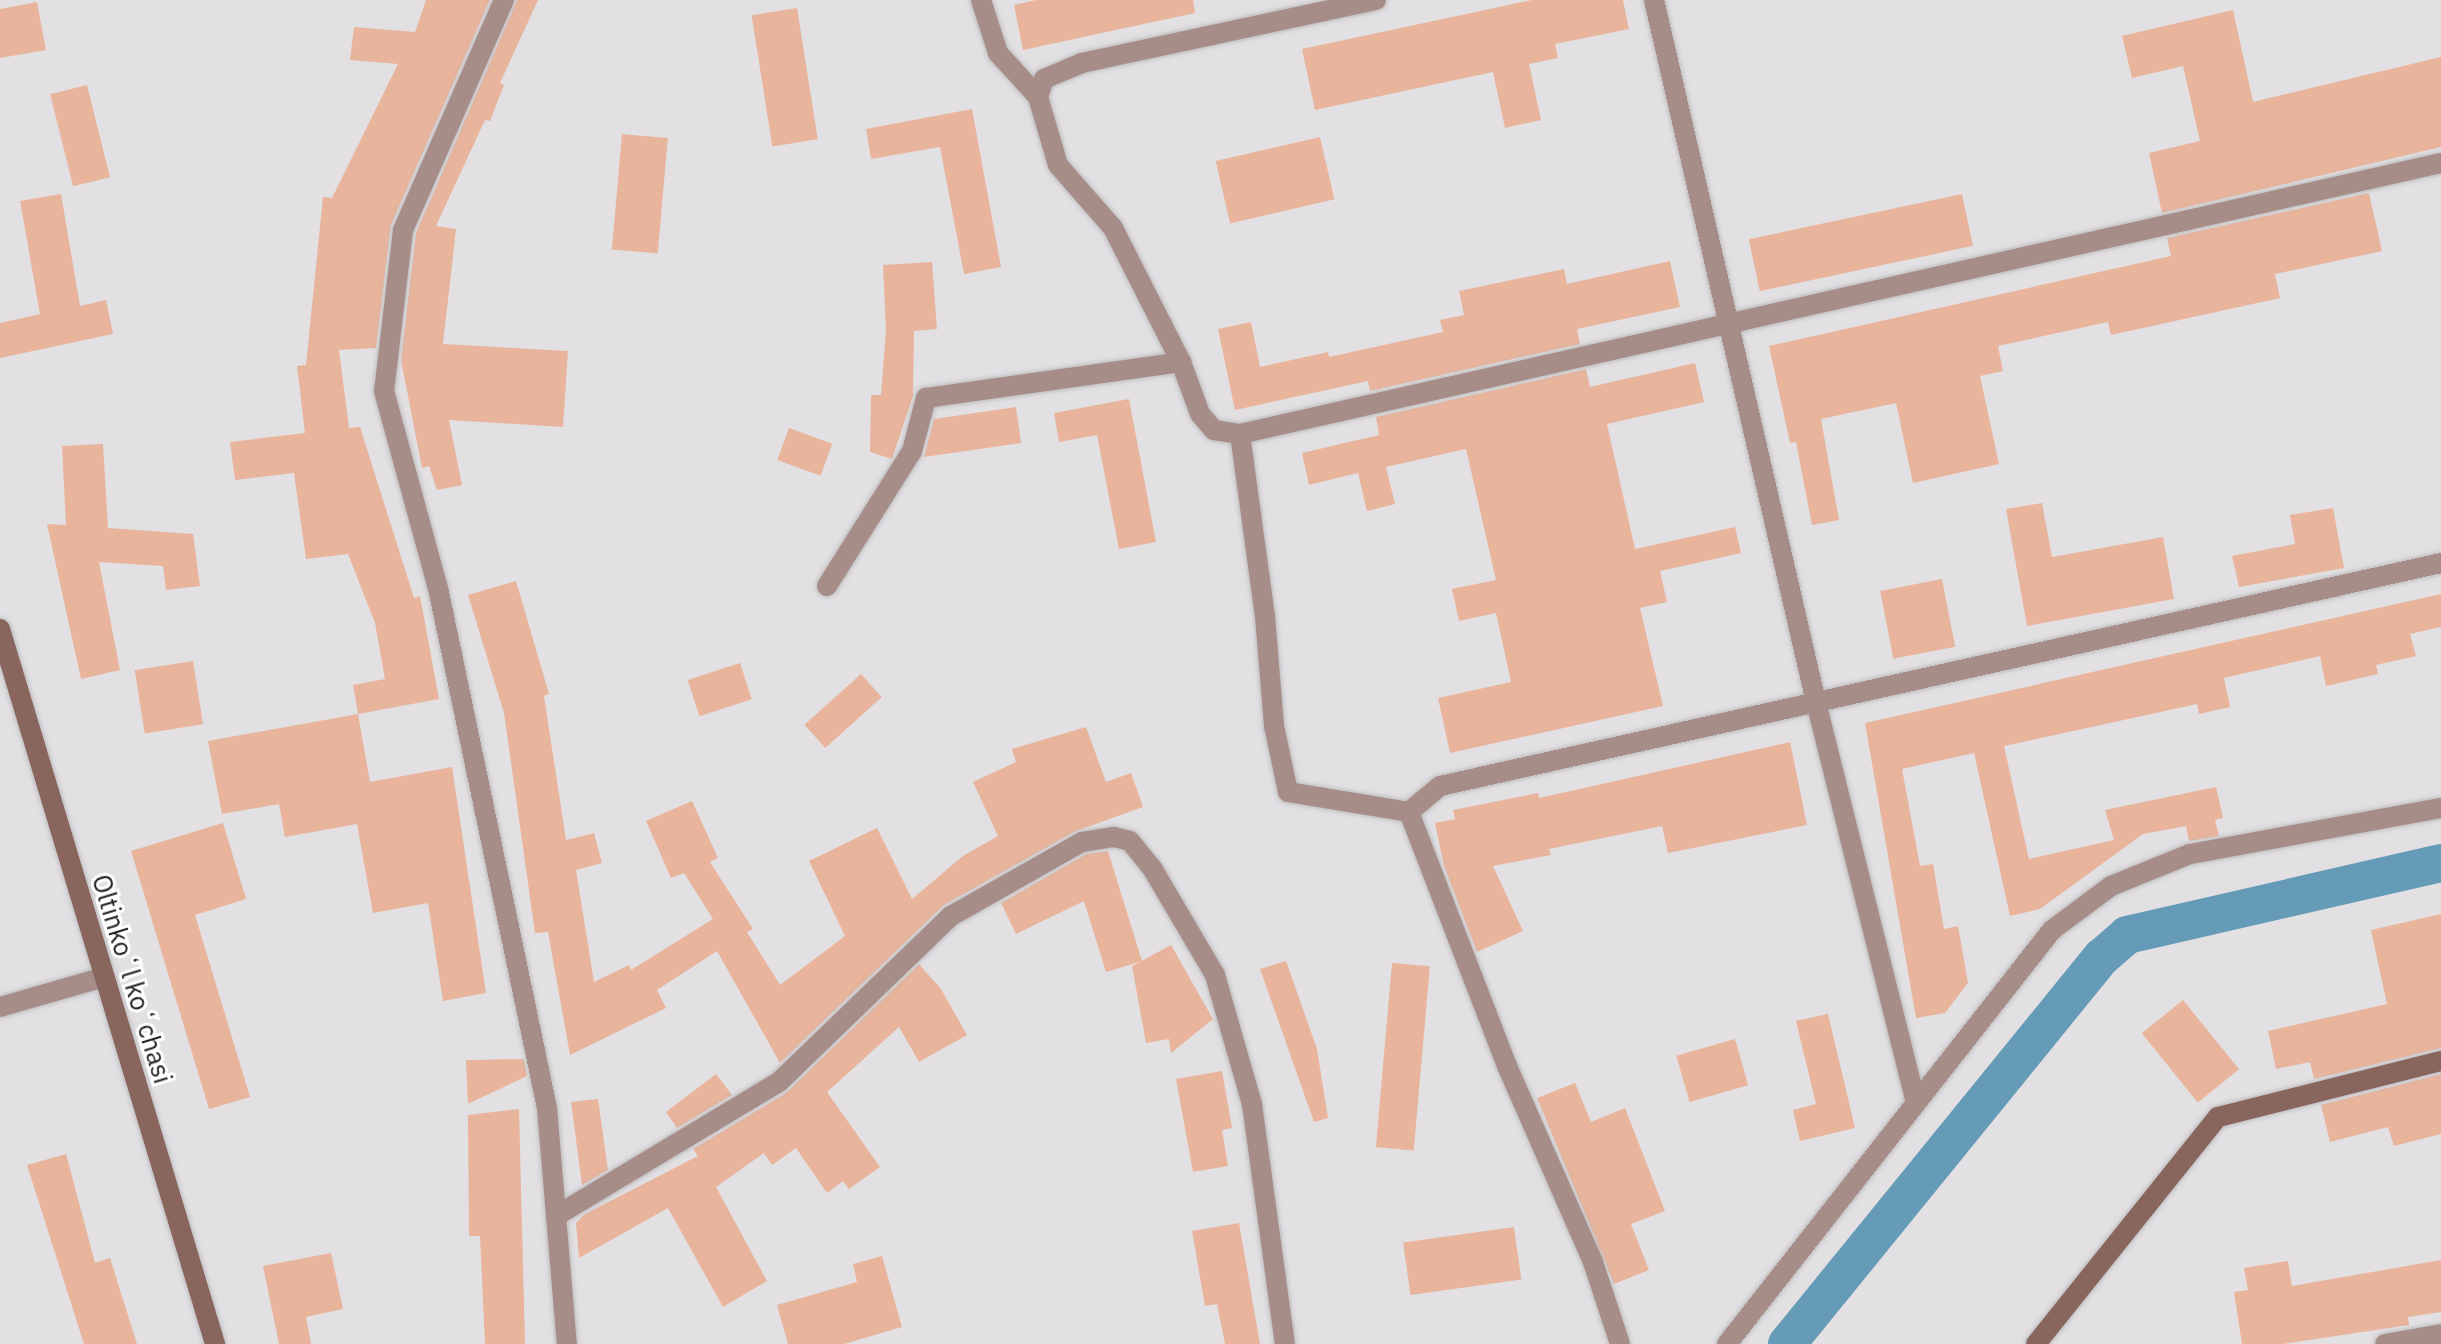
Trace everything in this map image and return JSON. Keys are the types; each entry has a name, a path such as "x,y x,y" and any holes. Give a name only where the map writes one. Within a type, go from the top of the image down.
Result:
{"main road":[{"name":"Oltinkoʻl koʻchasi","path":"0,629 215,1344"},
{"path":"2036,1344 2218,1117 2441,1061"}],"street":[{"path":"504,0 403,230 384,391 438,588 547,1108 567,1344"},
{"path":"981,0 998,53 1038,97 1058,165 1113,228 1181,362 1200,414 1214,430 1240,434 1728,328 2441,163"},
{"path":"1038,97 1044,79 1082,63 1376,0"},
{"path":"1654,0 1816,702 1915,1099"},
{"path":"827,586 912,451 926,398 1181,362"},
{"path":"1240,434 1265,616 1274,726 1288,792 1409,812 1440,786 2441,563"},
{"path":"1727,1344 1915,1099 2052,930 2111,886 2190,854 2441,808"},
{"path":"1409,812 1507,1066 1593,1262 1620,1344"},
{"path":"556,1216 779,1082 951,916 1082,842 1114,837 1130,841 1152,868 1215,975 1252,1104 1285,1344"},
{"path":"0,1007 104,977"},
{"path":"2385,1344 2441,1334"}],"building":[{"path":"426,0 490,0 391,225 376,348 339,350 349,428 360,427 414,598 420,596 439,699 358,714 353,685 385,679 375,623 348,554 306,559 294,473 235,480 230,442 305,433 297,366 306,365 323,197 332,198 398,64 350,60 354,27 415,32"},
{"path":"517,0 538,0 500,83 504,85 490,121 485,120 436,226 456,229 443,344 568,351 563,427 449,420 462,485 437,490 429,466 422,468 401,360 416,233"},
{"path":"1036,0 1193,0 1195,13 1023,50 1014,5"},
{"path":"1532,0 1623,0 1629,29 1555,44 1558,58 1529,64 1541,120 1505,128 1493,72 1315,110 1302,49"},
{"path":"37,2 46,50 0,58 0,9"},
{"path":"797,8 818,139 772,147 752,15"},
{"path":"2233,10 2253,102 2441,57 2441,147 2162,213 2149,153 2200,141 2183,66 2132,78 2122,36"},
{"path":"87,85 110,177 73,186 50,94"},
{"path":"972,109 1001,267 964,274 940,147 871,159 866,129"},
{"path":"622,134 668,138 658,254 612,250"},
{"path":"1320,137 1334,199 1230,223 1216,161"},
{"path":"2369,193 2382,251 2275,274 2280,298 2111,335 2108,322 1998,346 2003,371 1980,376 1999,464 1913,483 1896,403 1821,419 1839,520 1812,525 1796,442 1790,443 1769,346 2171,256 2167,238"},
{"path":"61,194 80,306 106,300 113,334 0,358 0,323 40,314 20,201"},
{"path":"1962,194 1973,246 1760,291 1749,239"},
{"path":"1670,261 1680,307 1577,329 1580,344 1370,391 1368,381 1235,410 1218,329 1251,322 1260,367 1328,352 1329,357 1443,332 1440,320 1464,315 1459,291 1564,269 1567,284"},
{"path":"932,262 937,329 914,331 913,396 892,459 870,452 871,395 881,395 886,330 883,265"},
{"path":"1695,363 1704,402 1607,424 1635,549 1735,527 1741,553 1660,571 1667,602 1640,608 1663,706 1450,753 1438,698 1511,682 1496,613 1459,621 1452,589 1496,580 1466,449 1386,467 1395,504 1367,511 1358,473 1309,485 1302,453 1379,435 1376,417 1586,369 1590,387"},
{"path":"1129,399 1156,542 1119,549 1097,435 1059,442 1054,413"},
{"path":"1016,407 1021,443 924,457 934,419"},
{"path":"789,428 832,444 821,476 777,460"},
{"path":"103,444 108,528 193,534 200,586 166,590 163,566 99,562 120,670 81,679 47,524 66,525 62,446"},
{"path":"2042,503 2052,557 2163,537 2174,599 2027,626 2006,509"},
{"path":"2333,508 2344,568 2239,587 2232,556 2295,544 2290,515"},
{"path":"1942,579 1955,647 1893,659 1880,591"},
{"path":"516,581 549,694 544,696 566,840 594,833 602,863 576,870 594,982 629,965 631,970 713,919 684,873 671,878 646,821 692,801 718,858 710,862 753,929 747,932 780,985 845,936 809,861 877,828 912,899 963,856 998,836 973,782 1016,762 1012,749 1086,727 1106,782 1131,773 1143,807 1076,831 944,905 780,1063 717,951 657,990 666,1008 570,1055 548,932 535,933 504,713 468,595"},
{"path":"2441,594 2441,627 2410,634 2416,656 2376,665 2378,674 2326,686 2320,656 2224,678 2230,707 2199,714 2197,704 2004,746 2029,859 2114,840 2105,810 2216,787 2223,818 2215,820 2219,836 2189,841 2186,826 2143,834 2040,909 2010,916 1974,753 1902,769 1920,866 1933,864 1944,929 1958,926 1968,983 1945,1013 1916,1018 1865,723"},
{"path":"193,661 203,724 145,733 135,670"},
{"path":"740,663 752,699 699,716 688,680"},
{"path":"861,674 882,697 825,748 805,725"},
{"path":"358,714 370,782 452,767 486,993 443,1001 428,903 373,913 357,824 285,837 279,804 222,814 208,741"},
{"path":"1790,742 1807,825 1668,853 1662,826 1549,849 1551,855 1493,866 1523,931 1477,952 1444,866 1435,823 1455,819 1453,810 1538,793 1539,798"},
{"path":"223,823 246,899 195,915 250,1097 209,1109 131,851"},
{"path":"1108,851 1142,961 1106,972 1084,901 1016,934 1001,903 1086,854"},
{"path":"2441,914 2441,1048 2314,1079 2310,1062 2276,1069 2268,1031 2387,1004 2371,930"},
{"path":"1171,945 1213,1019 1171,1053 1169,1039 1146,1043 1132,966"},
{"path":"1286,961 1317,1049 1328,1118 1314,1122 1260,969"},
{"path":"1392,963 1430,966 1414,1151 1376,1147"},
{"path":"919,964 941,989 967,1035 919,1062 899,1027 827,1092 880,1167 849,1189 843,1181 827,1193 796,1148 772,1165 764,1153 716,1187 767,1281 723,1307 668,1208 579,1258 576,1223 585,1214 698,1156 693,1149 786,1093"},
{"path":"2183,1000 2239,1069 2198,1103 2142,1033"},
{"path":"1828,1014 1855,1128 1800,1141 1793,1110 1816,1104 1796,1021"},
{"path":"1735,1039 1748,1085 1690,1102 1676,1056"},
{"path":"524,1059 527,1076 468,1104 466,1060"},
{"path":"1222,1071 1232,1128 1222,1130 1228,1166 1193,1172 1176,1079"},
{"path":"716,1074 732,1095 677,1128 666,1112"},
{"path":"2441,1074 2441,1134 2394,1146 2388,1127 2330,1142 2321,1105"},
{"path":"1575,1083 1591,1122 1625,1108 1665,1211 1631,1224 1649,1270 1614,1284 1537,1098"},
{"path":"598,1099 608,1170 582,1185 571,1102"},
{"path":"519,1109 525,1344 485,1344 480,1236 469,1236 468,1115"},
{"path":"66,1154 95,1263 110,1258 137,1344 84,1344 27,1165"},
{"path":"1239,1223 1260,1344 1225,1344 1217,1304 1205,1306 1192,1231"},
{"path":"1514,1227 1521,1279 1410,1295 1403,1243"},
{"path":"331,1253 343,1309 306,1317 311,1344 279,1344 263,1266"},
{"path":"882,1256 902,1327 844,1344 788,1344 777,1305 857,1282 853,1264"},
{"path":"2441,1260 2441,1312 2408,1317 2409,1325 2283,1344 2242,1344 2234,1292 2248,1290 2244,1268 2288,1261 2292,1286"}],"waterway":[{"path":"1787,1344 2102,957 2127,935 2441,863"}]}
